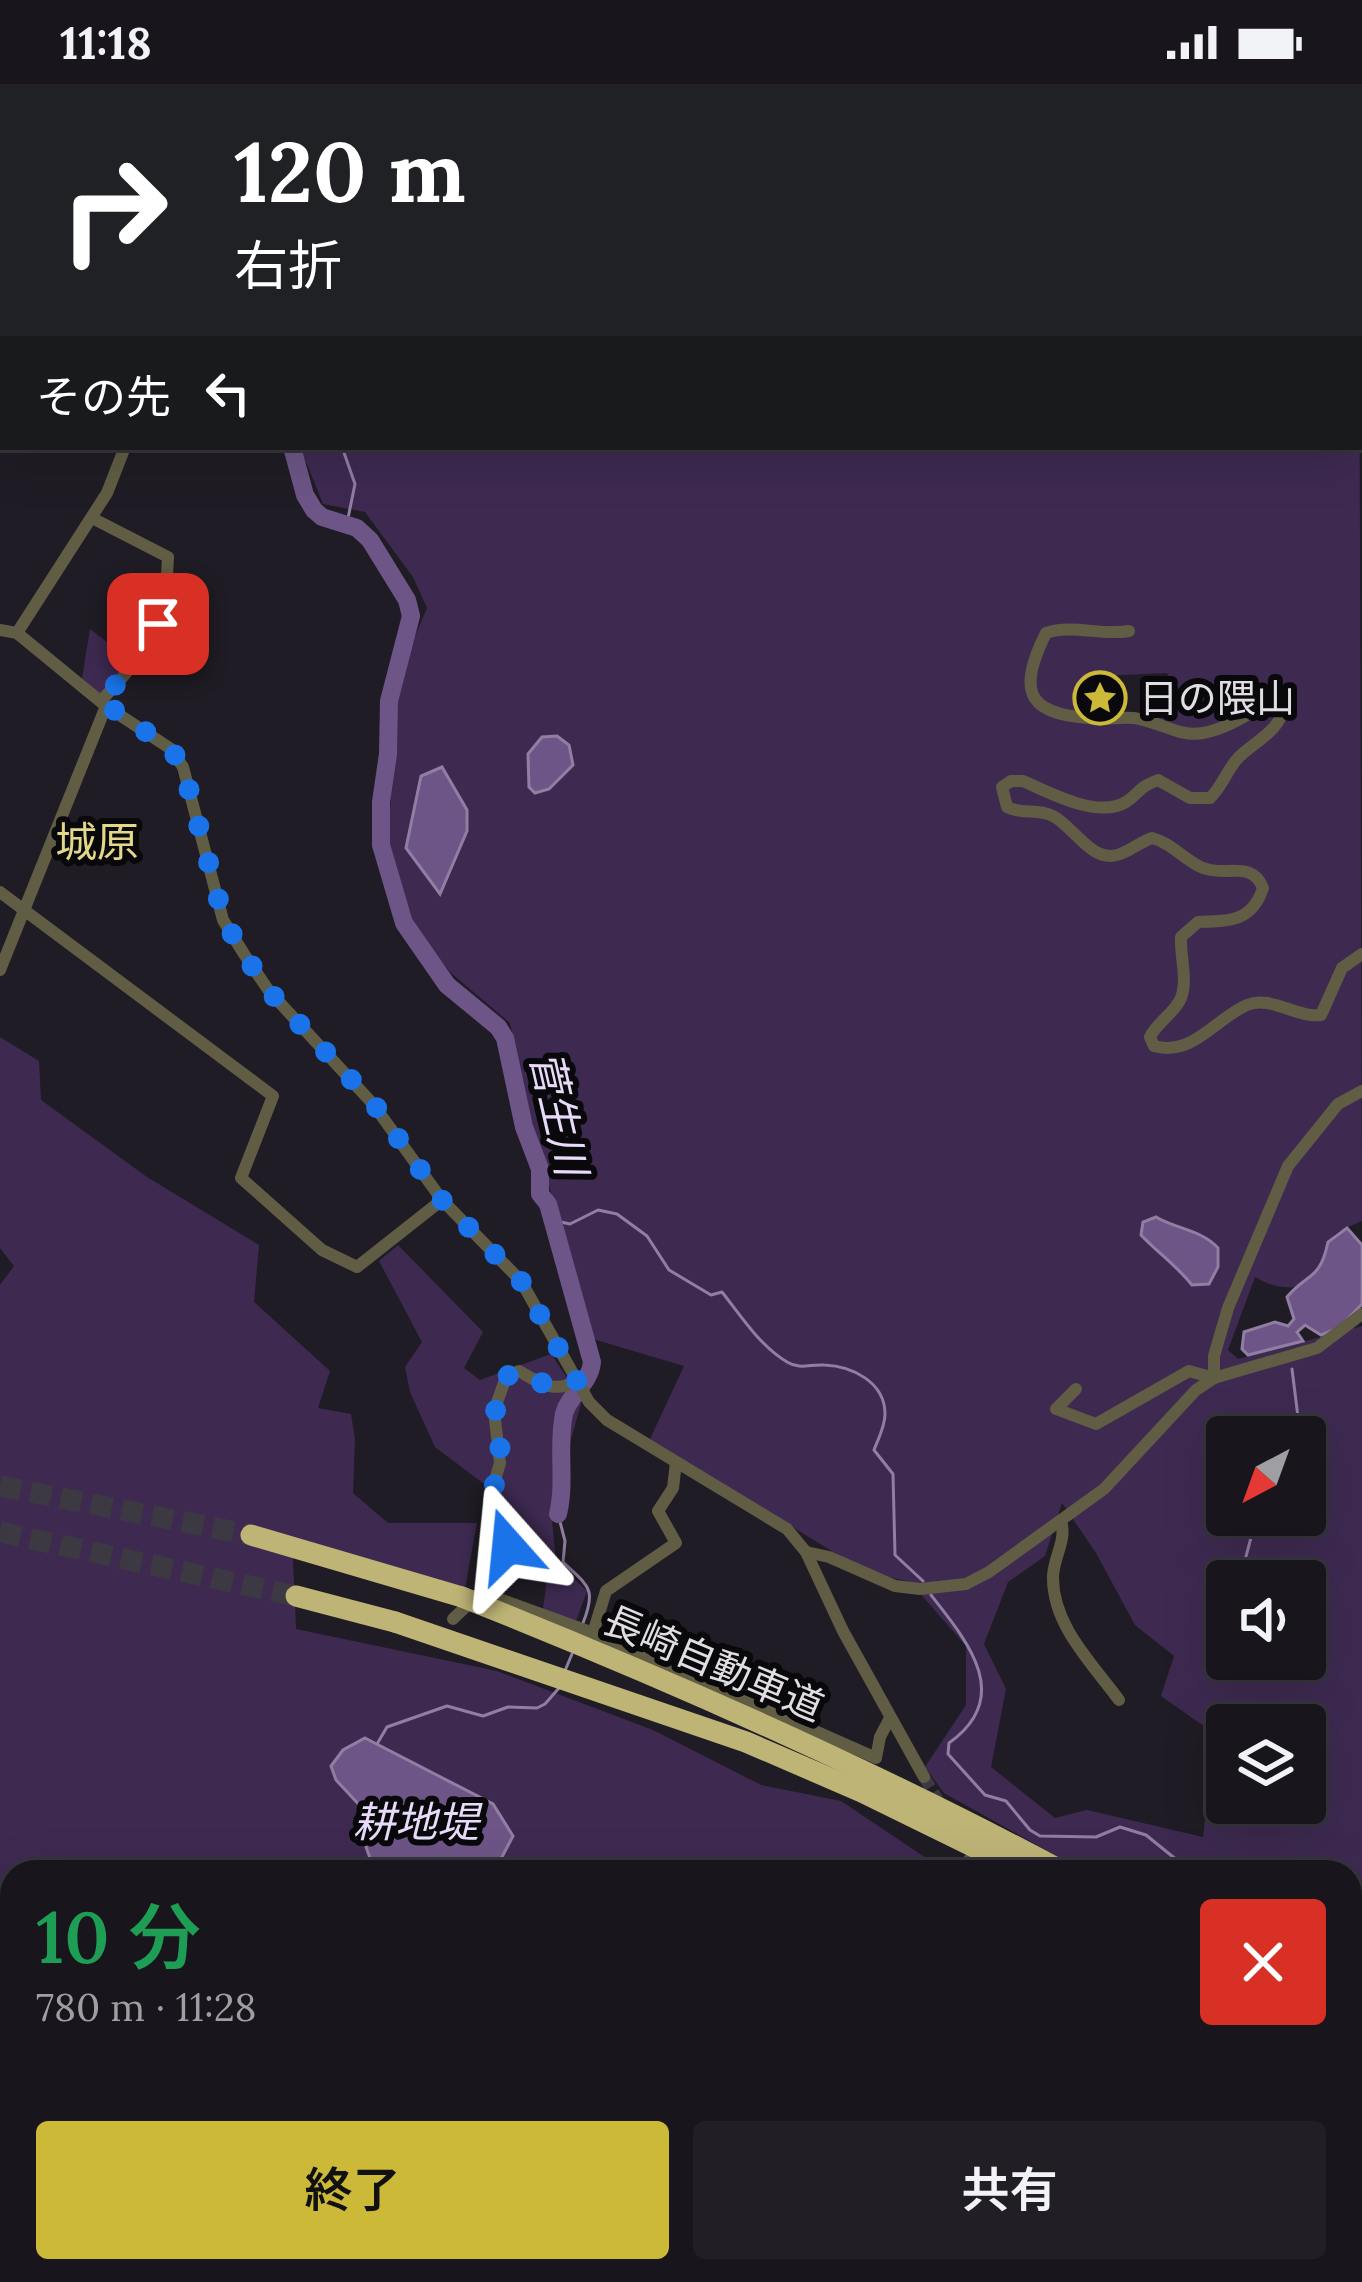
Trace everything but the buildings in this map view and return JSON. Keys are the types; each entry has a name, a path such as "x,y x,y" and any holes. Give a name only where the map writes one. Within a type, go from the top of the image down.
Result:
{"highway":[{"name":"長崎自動車道","path":"250,1535 465,1602 779,1729 1040,1860"},
{"name":"長崎自動車道","path":"296,1596 395,1622 746,1742 1000,1860"}],"street":[{"path":"17,634 107,493 124,450"},
{"path":"0,970 104,704 148,649 166,599 168,557 92,518"},
{"path":"1129,631 1105,635 1058,629 1046,633 1030,666 1030,688 1042,707 1063,715 1137,718 1183,734 1207,733 1271,701 1283,706 1283,716 1235,760 1210,798 1190,798 1158,780 1140,787 1126,802 1102,807 1023,781 1011,781 1002,788 1006,807 1055,817 1096,853 1120,855 1152,838 1167,842 1206,869 1249,871 1259,877 1263,888 1258,903 1245,917 1198,922 1181,938 1184,986 1180,1000 1154,1029 1150,1037 1154,1046 1197,1040 1250,1004 1263,1002 1321,1015 1342,968 1362,954"},
{"path":"0,630 17,634 104,704 171,749 183,767 224,920 269,991 374,1104 442,1200 521,1281 589,1402 607,1420 787,1529 806,1552 924,1777"},
{"path":"0,892 273,1096 241,1178 322,1250 357,1267 442,1200"},
{"path":"1214,1378 1214,1356 1228,1308 1288,1166 1338,1104 1362,1090"},
{"path":"806,1552 895,1586 920,1589 966,1584 1120,1475 1179,1405 1214,1378 1317,1348 1362,1314"},
{"path":"465,1602 498,1574 508,1546 506,1531 489,1500 500,1463 494,1411 506,1377 519,1371 553,1389 577,1381"},
{"path":"1076,1389 1056,1409 1096,1424 1189,1371 1214,1378"},
{"path":"593,1633 606,1592 676,1543 658,1511 673,1488 676,1462"},
{"path":"1060,1521 1064,1532 1053,1573 1057,1613 1119,1700"},
{"path":"465,1602 593,1633 875,1758 890,1718"}],"shaded area":[{"path":"301,450 1360,450 1362,1221 1333,1237 1319,1270 1304,1284 1275,1286 1255,1277 1228,1350 1238,1359 1362,1326 1362,1860 1064,1860 944,1793 925,1767 966,1705 966,1646 910,1582 864,1571 650,1439 684,1366 593,1339 534,1133 510,1023 451,973 416,931 388,845 398,676 427,608 413,577 365,512 323,504","holes":["1167,673 1177,694 1158,716 1093,711 1100,676","1062,1503 1135,1625 1174,1656 1161,1696 1206,1728 1206,1704 1326,1704 1326,1824 1206,1824 1206,1811 1203,1837 1087,1810 1055,1818 991,1767 1006,1689 984,1644 1008,1582 1045,1556"]},
{"path":"90,629 132,661 100,695 82,679"},
{"path":"0,1037 39,1061 41,1100 147,1177 259,1245 254,1302 330,1371 318,1408 351,1414 353,1493 388,1523 477,1523 465,1589 292,1537 296,1629 497,1671 653,1730 761,1785 841,1801 929,1860 0,1860 0,1285 14,1266 0,1248"},
{"path":"398,1245 483,1332 464,1368 480,1380 551,1354 582,1400 551,1510 556,1562 587,1591 575,1624 543,1609 548,1572 500,1496 435,1447 410,1392 405,1367 422,1342 379,1261"}],"water":[{"path":"557,736 569,745 573,765 549,789 535,793 529,787 528,754 542,737"},
{"path":"442,767 467,810 467,831 440,894 406,848 421,776"},
{"path":"1156,1217 1218,1248 1218,1267 1209,1284 1192,1285 1141,1235 1143,1222"},
{"path":"1347,1228 1362,1245 1362,1304 1339,1328 1321,1335 1305,1325 1297,1332 1303,1341 1248,1355 1242,1349 1244,1332 1275,1322 1288,1326 1294,1319 1287,1297 1317,1270 1328,1242"},
{"name":"耕地堤","path":"365,1738 493,1804 513,1836 500,1860 371,1860 365,1811 336,1780 331,1766 343,1750"}],"waterway":[{"name":"菅生川","path":"293,450 314,510 357,528 370,540 407,600 411,616 389,701 381,845 404,923 447,985 505,1038 524,1127 540,1169 540,1194 548,1204 592,1362 564,1414 558,1514"},
{"path":"343,450 355,484 347,523"},
{"path":"552,1220 570,1224 598,1210 617,1214 647,1236 669,1270 711,1295 722,1292 760,1339 787,1362 845,1369 873,1385 884,1403 883,1428 874,1450 893,1474 895,1555 923,1581"},
{"path":"1292,1369 1298,1416"},
{"path":"558,1514 565,1541 563,1562 588,1588 583,1623"},
{"path":"1245,1560 1251,1536"},
{"path":"931,1595 959,1631 978,1669 979,1707 949,1743 948,1754 985,1795 1006,1801 1040,1836 1096,1837 1120,1827 1146,1835 1177,1860"},
{"path":"564,1673 572,1654"},
{"path":"377,1744 387,1727 447,1706 483,1716 508,1707 537,1708 559,1688"}],"tunnel":[{"path":"0,1486 251,1535"},
{"path":"0,1532 296,1596"},
{"path":"924,1777 942,1807"}],"place":[{"name":"日の隈山","path":"1100,698"}],"district":[{"name":"城原","path":"97,842"}],"route":[{"path":"158,624 148,649 101,701 171,749 183,767 224,920 244,954 269,991 374,1104 442,1200 521,1281 577,1381 553,1389 519,1371 506,1377 493,1419 500,1463 489,1500 506,1531 508,1546"}]}
